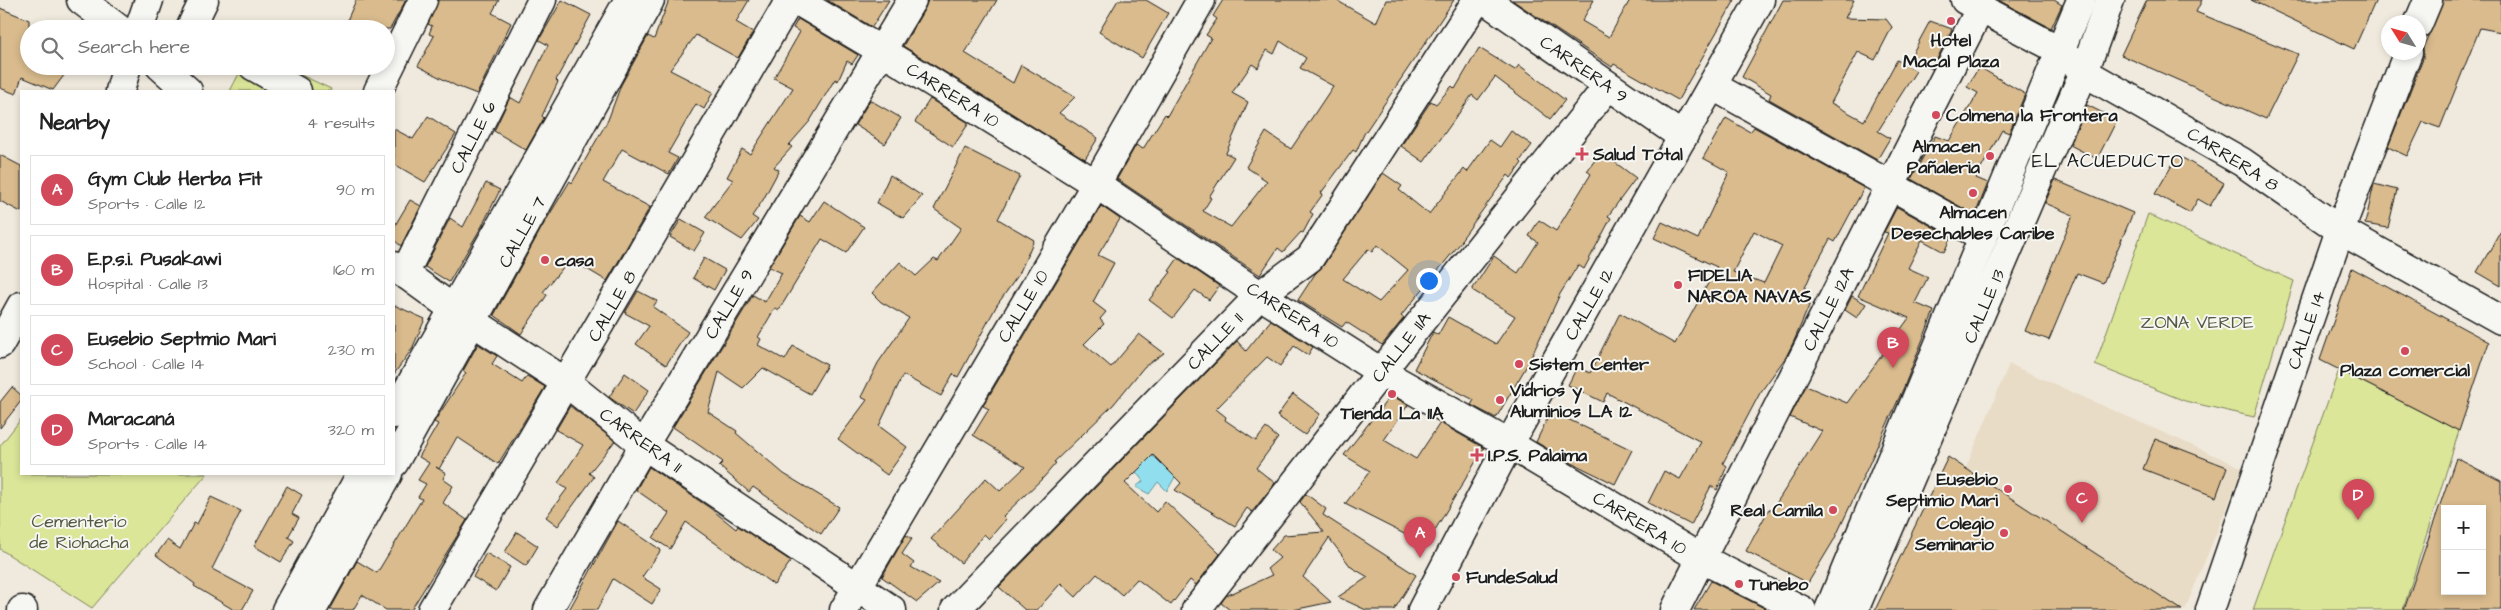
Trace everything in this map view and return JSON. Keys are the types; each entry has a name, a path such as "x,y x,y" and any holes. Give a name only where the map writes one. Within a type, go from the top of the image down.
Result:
{"street":[{"path":"81,0 107,20"},
{"path":"143,20 150,0"},
{"path":"194,20 204,0"},
{"path":"395,57 423,0"},
{"name":"CALLE 6","path":"399,270 542,0"},
{"name":"CALLE 7","path":"395,461 462,315 629,0"},
{"name":"CALLE 7","path":"395,413 462,315 650,0"},
{"name":"CALLE 8","path":"432,610 567,383 790,0"},
{"name":"CARRERA 10","path":"796,0 1096,184 1260,295 1381,372 1508,444 1702,559 1802,610"},
{"name":"CALLE 9","path":"548,610 644,445 912,0"},
{"name":"CALLE 10","path":"844,610 1096,184 1201,0"},
{"name":"CALLE 11","path":"955,610 1260,295 1310,258 1477,0"},
{"name":"CARRERA 9","path":"1485,0 1684,137"},
{"name":"CALLE 12","path":"1422,610 1508,444 1714,86 1760,0"},
{"name":"CALLE 13","path":"1829,610 2081,0"},
{"name":"CALLE 13","path":"1854,610 2084,72 2110,0"},
{"path":"2422,15 2428,0"},
{"name":"CARRERA 8","path":"1973,3 2061,51 2084,72 2242,162 2340,230 2501,320"},
{"name":"CALLE 12A","path":"1675,610 1891,185 1973,3"},
{"name":"CALLE 14","path":"2210,610 2340,230 2405,60"},
{"path":"120,90 124,75"},
{"path":"269,75 295,90"},
{"path":"378,90 386,75"},
{"name":"CALLE 11A","path":"1196,610 1381,372 1608,86"},
{"path":"1714,86 1983,237"},
{"name":"CARRERA 11","path":"399,270 462,315 567,383 644,445 892,610"},
{"path":"0,344 20,308"},
{"path":"286,610 360,475"},
{"path":"312,610 387,475"}],"shaded area":[{"path":"2009,364 2243,468 2185,610 1985,610 1920,578"}],"green space":[{"path":"238,75 301,75 331,89 330,90 231,90"},
{"name":"ZONA VERDE","path":"2148,214 2294,281 2254,417 2185,401 2095,365"},
{"path":"2339,370 2459,431 2403,610 2253,610"},
{"name":"Cementerio de Riohacha","path":"20,420 20,475 206,475 92,608 0,549 0,446"}],"water":[{"path":"1152,456 1179,470 1167,491 1158,482 1149,494 1136,487 1143,481 1136,472"}],"building":[{"path":"356,0 406,0 395,20 347,20"},
{"path":"438,0 499,0 492,13 511,23 477,94 456,86 418,66 434,36 429,34 432,26 428,24"},
{"path":"562,0 591,15 556,80 558,82 542,116 544,118 526,150 494,131 510,97 520,103 548,45 539,40"},
{"path":"669,0 749,0 736,22 753,32 738,58 696,35 670,70 713,92 704,109 696,104 668,153 678,158 669,174 622,149 603,182 650,207 607,281 570,259 543,292 547,295 521,334 494,315 542,227 570,181 572,183 608,120 621,85 648,36 654,39"},
{"path":"827,0 889,0 872,27"},
{"path":"928,0 997,0 965,53 1013,83 1021,65 1075,97 1059,113 1098,138 1085,159 903,46"},
{"path":"1118,0 1146,0 1168,13 1142,58 1099,32"},
{"path":"1223,0 1336,0 1376,23 1386,0 1454,0 1364,134 1356,152 1353,150 1321,193 1323,194 1310,212 1313,214 1303,233 1301,232 1283,252 1278,248 1260,275 1117,179 1136,145 1143,149 1165,114 1167,116 1211,38 1206,35 1217,19 1213,16","holes":["1280,41 1306,58 1300,68 1333,86 1291,149 1266,132 1246,167 1267,181 1231,227 1203,211 1211,198 1209,197 1234,157 1226,153 1248,102 1232,93 1252,64 1258,68 1267,50 1274,54"]},
{"path":"1512,0 1594,0 1582,21 1609,37 1630,0 1735,0 1678,100 1614,64 1612,67"},
{"path":"1783,0 1854,0 1845,18 1886,19 1892,27 1875,60 1858,52 1831,103 1864,121 1897,60 1916,71 1878,131 1890,138 1877,160 1769,99 1771,94 1742,77"},
{"path":"1998,0 2054,0 2062,5 2051,28"},
{"path":"2147,0 2202,0 2196,12 2298,54 2266,119 2121,55"},
{"path":"2251,0 2376,0 2354,49"},
{"path":"2443,0 2501,0 2501,32 2480,28 2440,128 2423,122 2407,156 2388,147 2422,60 2426,60 2426,41"},
{"path":"0,8 29,20 20,20 20,75 64,75 53,90 22,77 16,94 0,88"},
{"path":"798,19 858,55 852,64 847,61 838,81 835,79 810,121 789,145 792,147 774,167 779,170 752,216 758,220 742,240 705,217 733,180 727,177 742,149 750,154 793,88 774,78 800,32 793,28"},
{"path":"1930,21 1952,29 1932,69 1910,58"},
{"path":"1479,48 1515,70 1519,65 1565,100 1550,119 1495,77 1478,100 1472,95 1424,162 1401,146 1431,101 1436,104 1452,86 1455,89"},
{"path":"1979,67 2025,94 2009,133 2002,130 1976,178 1988,183 1975,215 1911,179 1935,136 1949,141 1978,93 1967,87"},
{"path":"930,99 969,123 953,147 915,122"},
{"path":"870,100 901,118 885,144 855,125"},
{"path":"2087,105 2117,120 2097,159 2070,145"},
{"path":"428,116 456,134 425,182 395,165 395,130 413,139"},
{"path":"1726,118 1750,132 1754,127 1864,188 1835,242 1830,239 1811,274 1801,297 1811,301 1794,341 1786,357 1760,393 1723,463 1727,466 1717,490 1711,486 1691,525 1648,503 1664,471 1680,479 1701,442 1607,393 1603,402 1568,385 1577,367 1590,373 1620,313 1675,344 1717,267 1654,238 1662,222 1698,239 1729,172 1703,158","holes":["1754,231 1782,246 1764,283 1733,272"]},
{"path":"1511,131 1532,145 1520,161 1522,163 1511,178 1508,175 1462,241 1401,316 1404,318 1382,345 1346,322 1342,327 1298,300 1315,274 1323,266 1383,173 1402,186 1399,190 1429,214 1464,169 1467,172 1490,140 1500,147","holes":["1377,245 1408,270 1379,302 1343,279 1368,249 1372,252"]},
{"path":"965,148 1020,176 998,219 1034,240 1019,274 997,305 958,377 953,374 941,396 903,375 879,426 907,447 887,475 838,439 867,400 861,397 878,363 909,318 881,302 872,293 900,262 916,276 934,259 938,261 961,228 934,209"},
{"path":"1601,152 1636,178 1608,216 1611,218 1584,269 1578,265 1560,294 1529,362 1496,418 1471,405 1474,400 1414,369 1433,332 1438,335 1448,317 1496,344 1515,316 1472,290 1494,256 1518,273 1538,242 1529,236 1539,220 1556,231 1591,174 1587,171"},
{"path":"0,155 20,165 20,211 0,201"},
{"path":"2178,155 2224,183 2210,206 2198,199 2190,213 2155,194"},
{"path":"890,175 922,196 903,218 877,203"},
{"path":"2055,180 2133,213 2103,283 2077,273 2049,340 2025,331 2073,215 2045,203"},
{"path":"486,183 500,190 482,226 449,282 425,267 450,218 463,227"},
{"path":"2374,184 2397,190 2388,228 2365,224"},
{"path":"410,200 421,206 401,246 395,241 395,225"},
{"path":"824,201 864,227 846,253 822,239 779,310 775,308 758,337 761,339 758,345 785,360 793,346 827,365 810,394 763,368 743,388 719,372 708,412 737,431 736,433 784,474 839,507 821,534 753,487 749,492 719,466 723,462 673,427 753,295 765,302 782,273 769,267 800,216 810,222"},
{"path":"1101,206 1120,219 1098,255 1114,263 1093,302 1106,312 1100,319 1104,324 1084,344 1111,367 1139,334 1164,353 1144,367 1113,405 1054,462 1056,463 1044,477 1003,516 1006,519 989,539 984,534 961,563 931,539 986,478 1000,491 1025,467 973,435 989,409 983,406"},
{"path":"1897,207 1951,237 1944,252 1922,240 1908,268 1928,277 1915,303 1934,311 1904,387 1852,502 1834,540 1808,583 1746,551 1769,509 1772,510 1822,431 1790,417 1806,386 1847,403 1909,318 1858,296 1888,233 1884,232"},
{"path":"681,219 705,233 694,251 670,237"},
{"path":"2501,231 2501,286 2477,272"},
{"path":"704,258 725,270 714,290 693,278"},
{"path":"1178,258 1219,286 1209,300 1195,290 1173,318 1149,300 1171,272 1169,271"},
{"name":"Plaza comercial","path":"2352,268 2489,342 2459,431 2320,360"},
{"path":"638,291 657,301 653,307 688,332 666,365 636,344 649,326 625,313"},
{"path":"1852,296 1866,304 1857,318 1845,310"},
{"path":"395,305 425,319 412,349 395,373"},
{"path":"1271,320 1313,347 1308,355 1294,346 1280,366 1267,357 1216,409 1226,417 1225,420 1256,441 1266,428 1278,438 1256,468 1275,483 1252,512 1247,508 1235,526 1175,490 1181,483 1153,455 1125,483 1156,512 1165,501 1220,554 1196,585 1190,580 1171,605 1137,579 1122,595 1097,574 1076,597 1061,583 1037,610 1025,610 999,587 1237,341 1246,351"},
{"path":"478,344 497,356 492,364 522,383 527,376 545,387 498,464 457,437 439,469 446,473 443,479 453,486 443,503 467,520 411,610 386,610 362,595 353,610 330,610 357,561 377,573 422,499 418,497 426,484 418,480 429,463 419,457 438,424 434,422 466,373 463,371"},
{"path":"625,373 649,390 633,414 609,397"},
{"path":"12,387 20,394 20,402 0,428 0,402"},
{"path":"1293,394 1320,414 1305,435 1277,416"},
{"path":"1391,395 1408,405 1384,440 1416,459 1440,423 1484,448 1426,545 1345,504 1370,471 1344,455"},
{"path":"570,406 615,441 589,473 594,477 558,526 546,517 567,489 558,483 583,445 556,430"},
{"path":"1551,411 1632,450 1615,484 1568,461 1536,442"},
{"path":"2155,439 2227,467 2216,497 2143,469"},
{"path":"1948,457 2182,610 1875,610"},
{"path":"2456,458 2501,481 2501,610 2404,610"},
{"path":"649,467 710,508 736,529 738,526 791,561 774,585 686,522 670,549 653,538 669,513 636,490"},
{"path":"287,486 302,495 292,514 299,518 288,537 294,541 281,562 254,546"},
{"path":"1306,494 1326,509 1323,515 1416,575 1394,610 1366,610 1338,597 1368,577 1351,567 1329,538 1303,577 1331,602 1293,610 1230,610 1221,603 1226,596 1272,575 1267,569 1280,558 1271,550 1284,535 1324,532 1300,502"},
{"path":"211,497 241,511 212,569 253,591 242,610 234,610 194,586 195,584 156,555 167,540 180,549 194,523 197,524"},
{"path":"618,521 661,550 642,577 661,589 652,604 613,579 597,610 569,610"},
{"path":"517,532 538,546 526,566 505,552"},
{"path":"906,535 912,539 902,554 914,563 911,567 939,583 917,602 882,577"},
{"path":"486,553 510,567 496,591 473,577"},
{"name":"Tunebo","path":"1711,581 1768,610 1694,610"}],"place":[{"name":"Hotel Macal Plaza","path":"1951,21"},
{"name":"Colmena la Frontera","path":"1936,115"},
{"name":"Salud Total","path":"1582,154"},
{"name":"Almacen Pañaleria","path":"1990,156"},
{"name":"Almacen Desechables Caribe","path":"1973,193"},
{"name":"casa","path":"545,260"},
{"name":"FIDELIA NARÖA NAVAS","path":"1678,285"},
{"name":"Plaza comercial","path":"2405,351"},
{"name":"Sistem Center","path":"1519,364"},
{"name":"E.p.s.i. Pusakawi","path":"1893,368"},
{"name":"Tienda La 11A","path":"1392,394"},
{"name":"Vidrios y Aluminios LA 12","path":"1500,400"},
{"name":"I.P.S. Palaima","path":"1477,455"},
{"name":"Eusebio Septimio Mari","path":"2008,489"},
{"name":"Real Camila","path":"1833,510"},
{"name":"Maracaná","path":"2358,520"},
{"name":"Eusebio Septmio Mari","path":"2082,523"},
{"name":"Colegio Seminario","path":"2004,533"},
{"name":"Gym Club Herba Fit","path":"1420,558"},
{"name":"FundeSalud","path":"1456,577"},
{"name":"Tunebo","path":"1739,584"}],"district":[{"name":"EL ACUEDUCTO","path":"2108,160"}]}
